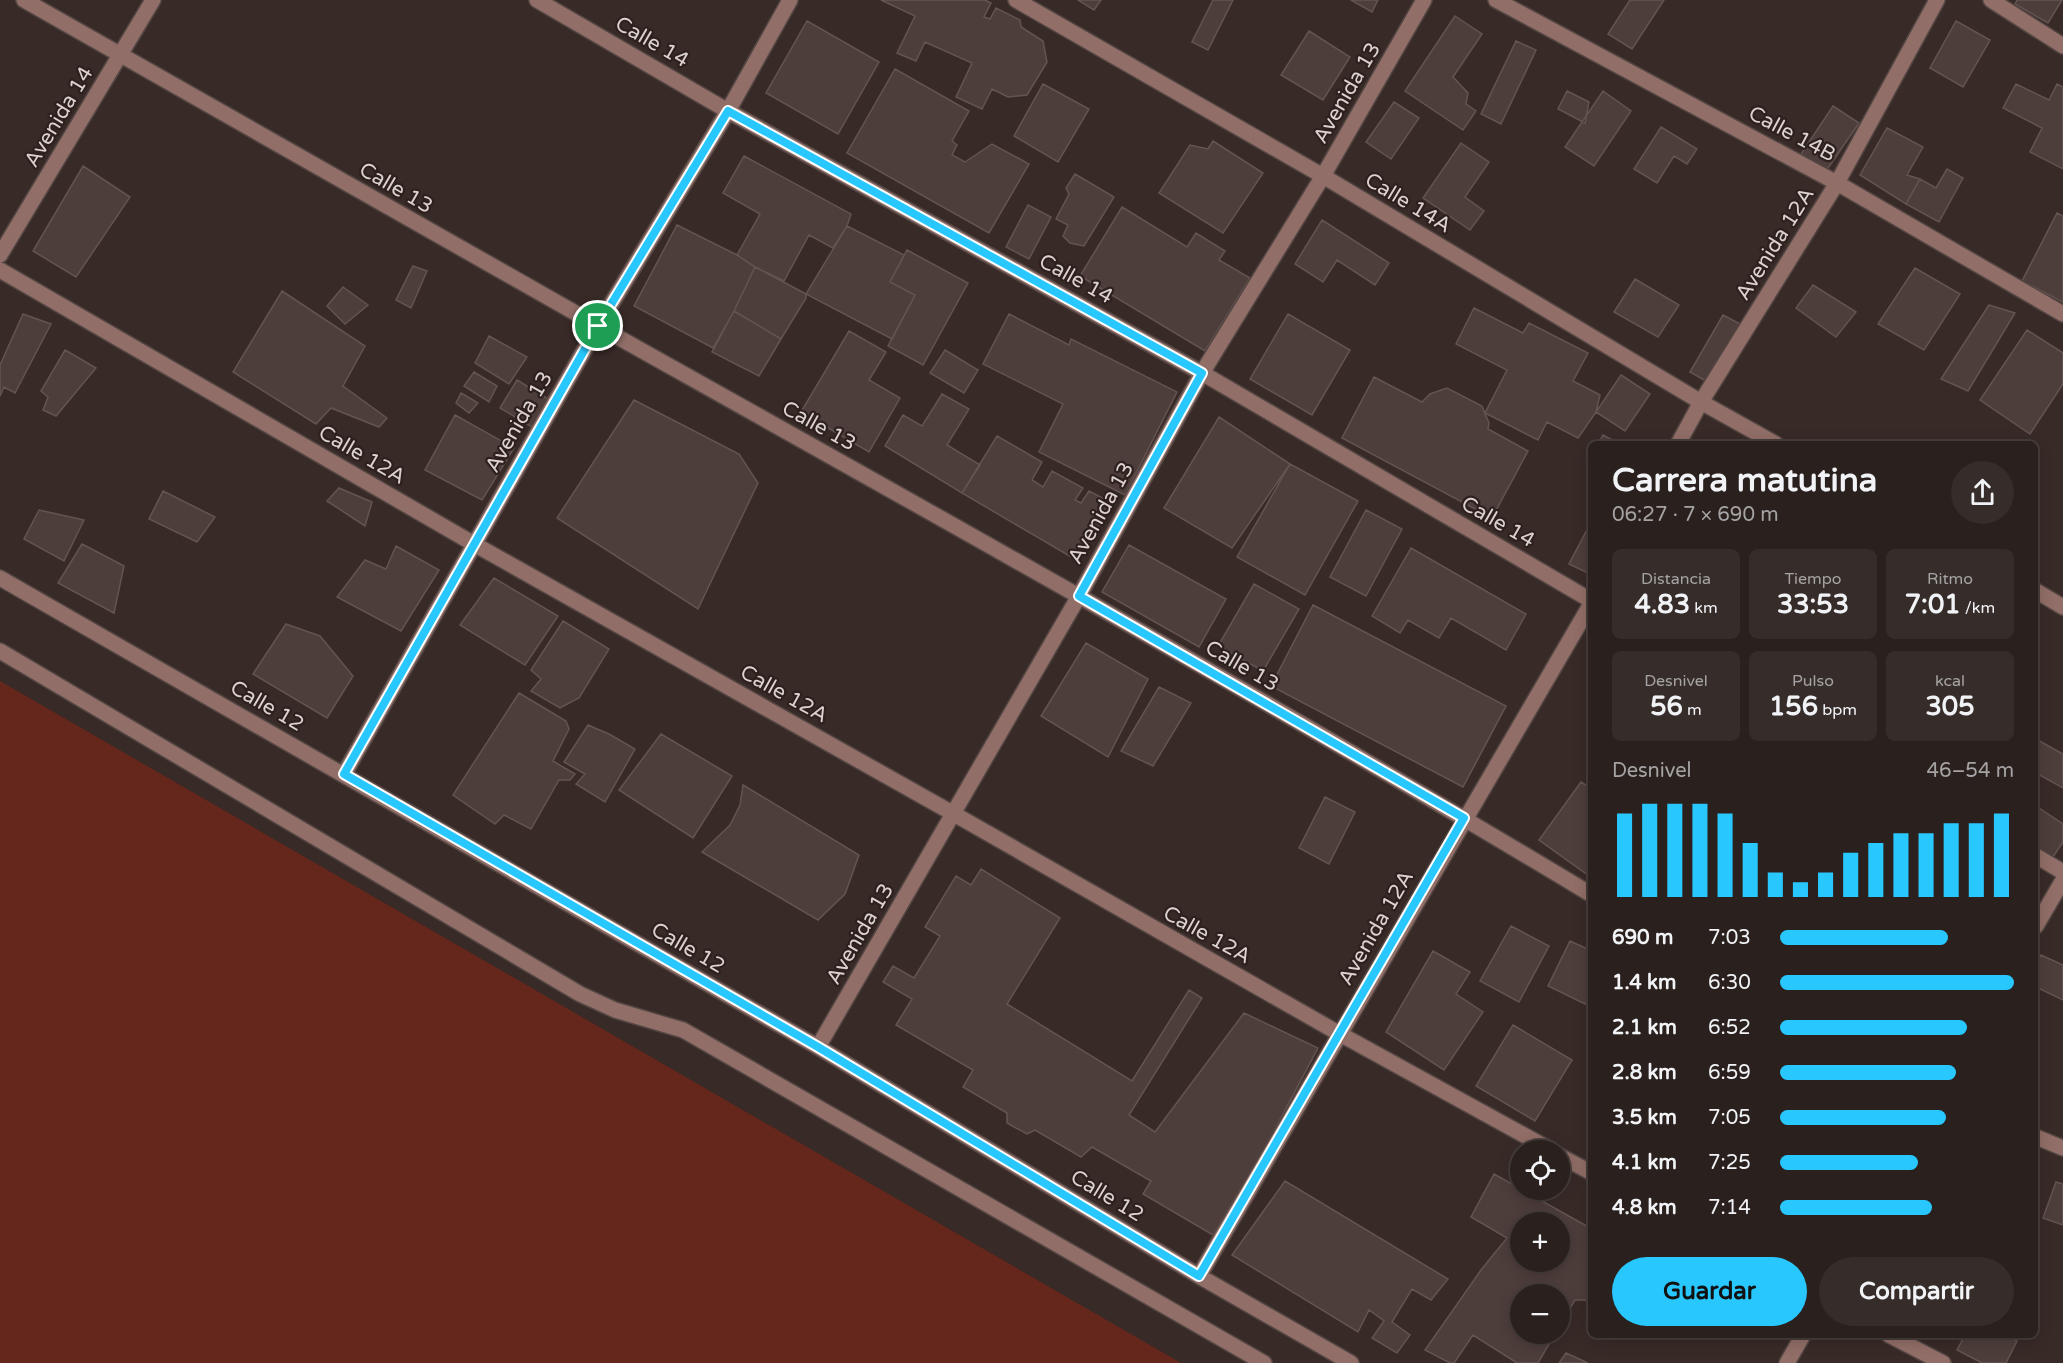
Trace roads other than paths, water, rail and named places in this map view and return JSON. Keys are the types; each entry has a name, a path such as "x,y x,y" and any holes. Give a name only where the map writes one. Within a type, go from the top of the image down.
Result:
{"street":[{"name":"Calle 13","path":"24,0 1079,596 1464,818 1588,893"},
{"name":"Avenida 14","path":"0,255 153,0"},
{"name":"Calle 14","path":"537,0 728,111 1202,373 1588,600"},
{"name":"Avenida 13","path":"344,774 598,326 728,111 790,0"},
{"name":"Calle 14A","path":"1016,0 1323,176 1701,402 1771,441"},
{"name":"Avenida 13","path":"818,1047 1079,596 1202,373 1323,176 1424,0"},
{"name":"Calle 14B","path":"1496,0 1837,183 2063,314"},
{"name":"Avenida 12A","path":"1680,441 1701,402 1837,183 1937,0"},
{"path":"1990,0 2063,46"},
{"name":"Calle 12A","path":"0,270 474,544 1340,1034 1533,1140"},
{"name":"Calle 12","path":"0,578 818,1047 1199,1276 1351,1363"},
{"path":"2038,592 2063,607"},
{"name":"Avenida 12A","path":"1199,1276 1588,609"},
{"path":"0,651 580,994 615,1010 682,1030 1264,1363"},
{"path":"2038,857 2063,872"},
{"path":"2038,923 2063,880"},
{"path":"2038,1138 2063,1148"},
{"path":"1570,1161 1588,1171"},
{"path":"1787,1363 1801,1338"},
{"path":"1895,1338 1943,1363"}]}
